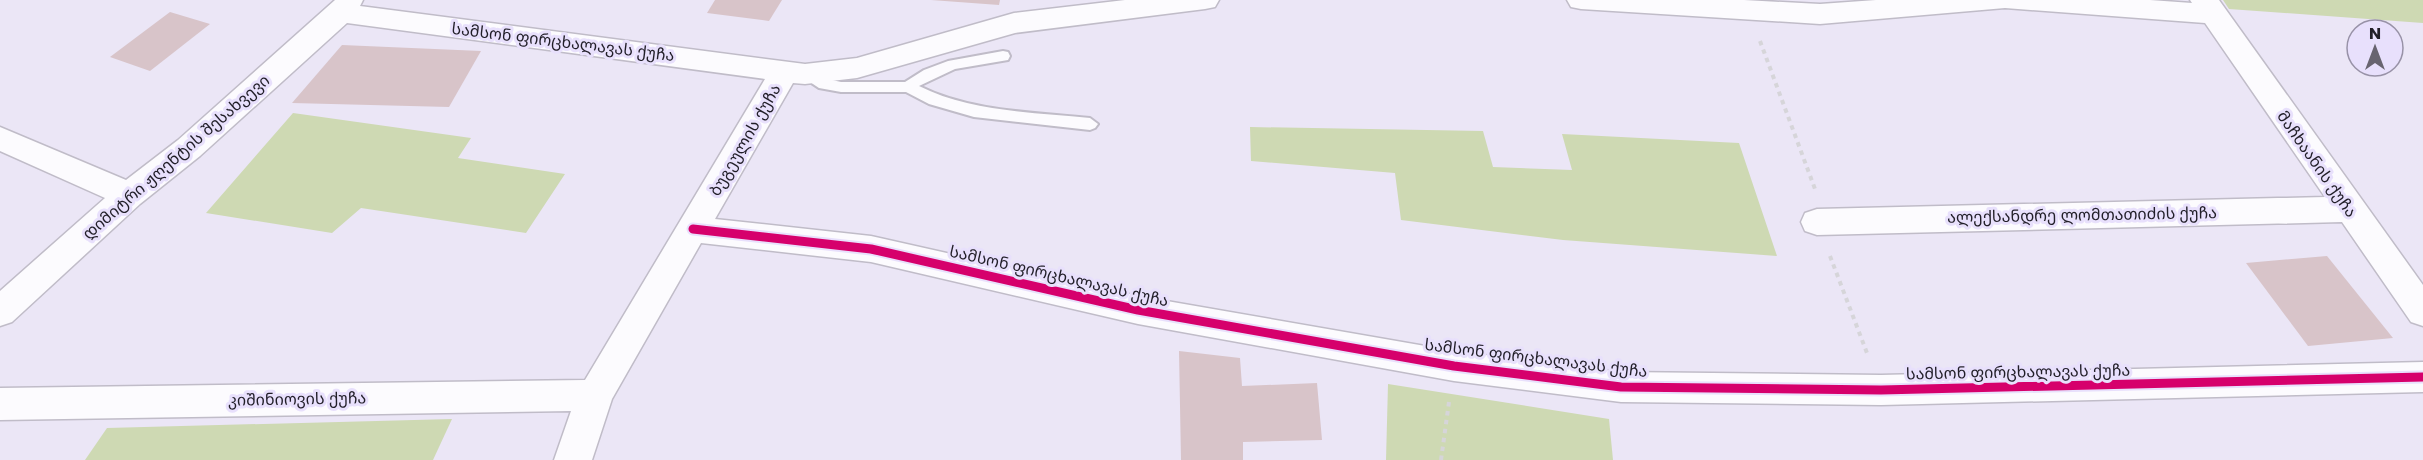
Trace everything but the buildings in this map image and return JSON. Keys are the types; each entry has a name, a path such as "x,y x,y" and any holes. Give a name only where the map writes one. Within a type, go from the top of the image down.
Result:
{"street":[{"path":"795,72 857,68 1014,22 1205,0"},
{"path":"1581,0 1820,14 1998,0"},
{"path":"2012,0 2209,7"},
{"name":"სამსონ ფირცხალავას ქუჩა","path":"345,7 795,72"},
{"name":"დიმიტრი ჟღენტის შესახვევი","path":"0,312 129,195 189,148 345,7"},
{"name":"მაჩხაანის ქუჩა","path":"2209,7 2348,209 2423,312"},
{"name":"ბუგეულის ქუჩა","path":"573,460 595,395 693,229 795,72"},
{"path":"0,138 129,195"},
{"name":"ალექსანდრე ლომთათიძის ქუჩა","path":"1817,222 2348,209"},
{"name":"სამსონ ფირცხალავას ქუჩა","path":"693,229 871,249 1138,310 1454,366 1621,387 1881,390 2423,376"},
{"name":"კიშინიოვის ქუჩა","path":"0,404 595,395"}],"lane":[{"path":"908,87 935,71 967,62 1003,56"},
{"path":"795,72 819,83 841,87 908,87 934,100 974,111 1090,124"}],"path":[{"path":"1441,460 1454,366"}],"green space":[{"path":"2223,0 2423,0 2423,23 2405,22 2405,18 2354,18 2229,9"},
{"path":"293,113 471,138 458,158 565,174 526,233 361,208 332,233 206,213"},
{"path":"1250,127 1483,131 1493,167 1572,170 1562,134 1739,143 1777,256 1563,240 1401,220 1395,173 1251,161"},
{"path":"1388,384 1609,419 1613,460 1386,460"},
{"path":"452,419 433,460 85,460 107,428"}],"cycle path":[{"path":"693,229 871,249 1138,310 1454,366 1621,387 1881,390 2423,377"}]}
